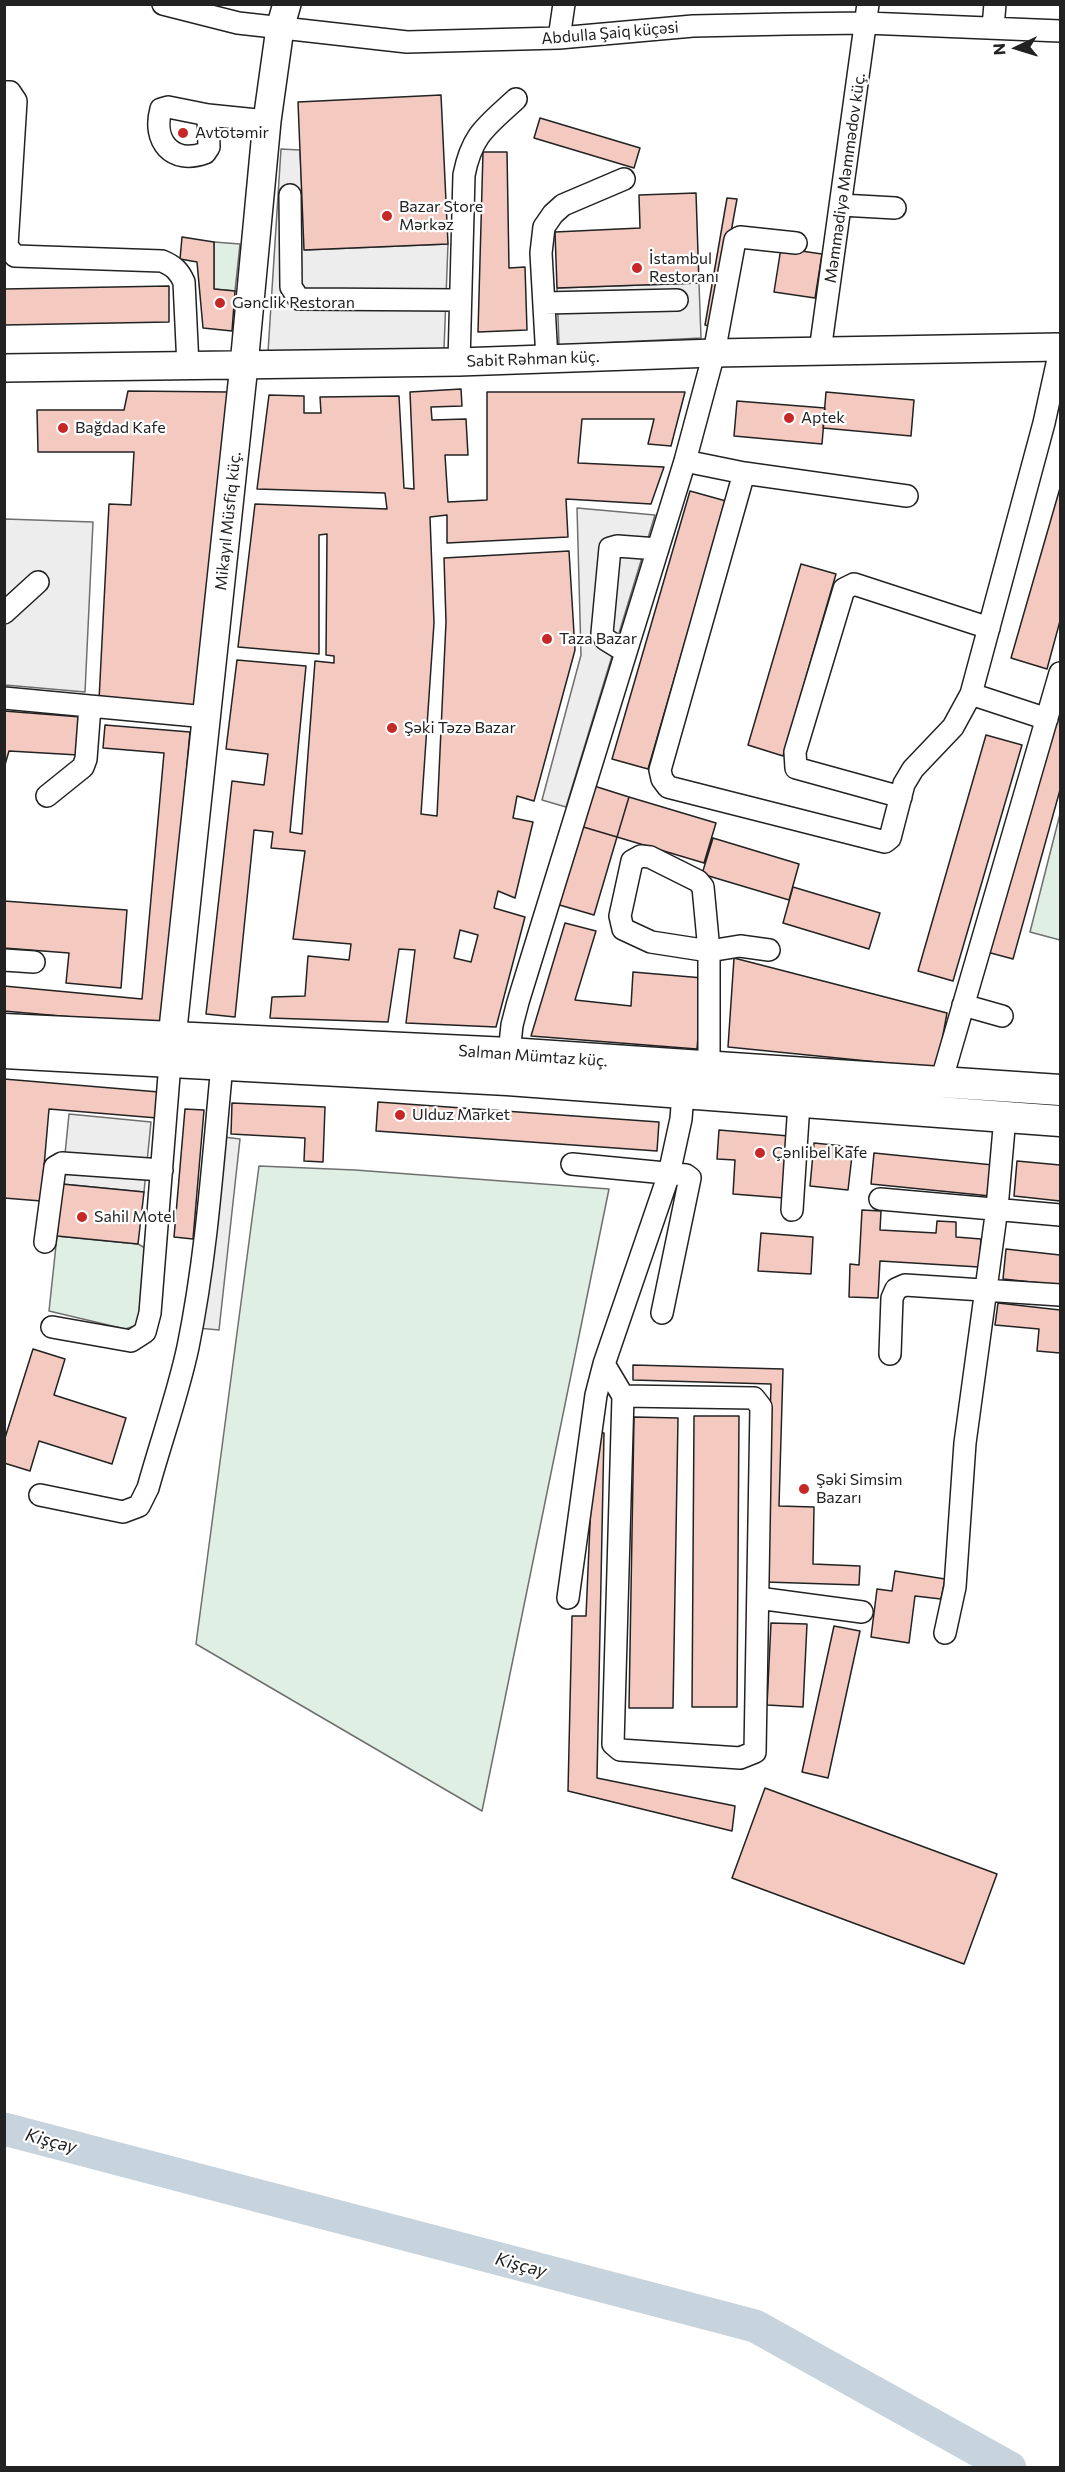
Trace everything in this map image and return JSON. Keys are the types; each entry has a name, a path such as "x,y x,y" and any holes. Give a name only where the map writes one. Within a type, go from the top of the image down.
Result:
{"highway":[{"name":"Salman Mümtaz küç.","path":"4,1029 171,1051 509,1053 692,1076 772,1071 1060,1090"},
{"path":"4,1053 171,1051 222,1065 507,1080 692,1076 769,1100 1060,1121"},
{"path":"769,1100 772,1071"}],"main road":[{"name":"Mikayıl Müsfiq küç.","path":"171,1051 244,365 267,121 284,16"},
{"name":"Sabit Rəhman küç.","path":"4,368 459,362 714,353 1060,348"}],"street":[{"name":"Abdulla Şaiq küçəsi","path":"163,4 238,22 284,16 407,42 559,38 867,14 993,27 1060,31"},
{"path":"559,38 564,4"},
{"path":"993,27 995,4"},
{"name":"Məmmədiyə Məmmədov küç.","path":"820,351 867,14"},
{"path":"4,92 10,92 16,101 7,246 15,256 162,261 172,265 184,282 188,366"},
{"path":"459,362 464,175 468,153 477,136 516,99"},
{"path":"208,115 267,121"},
{"path":"547,359 541,238 544,227 563,205 624,179"},
{"path":"290,195 291,287 299,299 459,300"},
{"path":"842,205 895,208"},
{"path":"509,1053 512,1025 518,1002 685,461 714,353 735,240 740,237 796,243"},
{"path":"544,303 677,300"},
{"path":"744,473 660,770 662,779 668,787 877,842 885,842 890,838 904,784 913,769 953,727 972,694 1044,423 1060,348"},
{"path":"685,461 744,473 907,496"},
{"path":"626,652 605,639 602,633 610,548 617,546 658,549"},
{"path":"4,613 38,582"},
{"path":"901,797 796,768 795,752 844,589 854,584 989,628"},
{"path":"941,1082 1059,683"},
{"path":"972,694 1047,719"},
{"path":"4,698 207,717"},
{"path":"47,796 83,767 86,759 90,706"},
{"path":"568,1598 596,1395 669,1173 692,1076 709,951 703,886 698,881 650,857 641,856 632,861 620,916 623,929 651,942 709,951 740,946 769,950"},
{"path":"4,960 34,962"},
{"path":"963,1005 1002,1016"},
{"path":"52,1327 131,1341 145,1332 150,1312 171,1051"},
{"path":"40,1496 123,1512 139,1506 148,1488 189,1340 208,1220 222,1065"},
{"path":"792,1210 799,1102"},
{"path":"945,1633 955,1587 965,1443 997,1208 1005,1117"},
{"path":"45,1242 55,1167 62,1163 162,1170"},
{"path":"572,1164 686,1175 690,1178 662,1313"},
{"path":"880,1199 1060,1215"},
{"path":"890,1354 891,1298 896,1289 905,1285 1060,1295"},
{"path":"604,1365 623,1396 613,1744 620,1750 740,1758 755,1752 761,1407 754,1398 623,1396"},
{"path":"758,1599 862,1612"}],"green space":[{"path":"214,242 240,244 235,291 214,289"},
{"path":"1060,814 1060,940 1030,932"},
{"path":"259,1166 355,1170 609,1189 482,1811 196,1644"},
{"path":"57,1236 138,1244 145,1248 138,1325 125,1329 49,1311"}],"shaded area":[{"path":"281,149 300,150 305,250 448,244 444,349 268,352"},
{"path":"699,283 701,338 559,345 557,288"},
{"path":"577,508 655,515 566,807 542,800 581,655"},
{"path":"5,519 93,522 85,692 5,685"},
{"path":"69,1114 151,1122 144,1192 62,1184"},
{"path":"208,1135 240,1139 219,1330 187,1327"}],"building":[{"path":"441,95 448,244 304,250 298,102"},
{"path":"540,118 640,148 634,168 534,138"},
{"path":"483,152 507,152 509,268 525,267 527,330 478,332"},
{"path":"696,193 699,283 557,288 555,232 640,228 639,195"},
{"path":"727,198 737,199 714,326 705,325"},
{"path":"182,237 214,242 214,289 235,291 232,331 203,328 197,262 180,259"},
{"path":"781,248 822,254 815,298 774,292"},
{"path":"169,286 169,322 4,325 4,289"},
{"name":"Şəki Təzə Bazar","path":"461,389 462,406 431,407 432,420 466,419 468,455 445,455 448,502 487,500 487,392 685,392 671,446 648,444 654,419 582,419 578,463 664,467 651,504 566,499 568,537 447,543 447,515 430,517 434,623 421,814 437,816 446,622 444,558 569,551 575,650 534,801 517,796 513,818 533,822 515,898 498,891 494,908 525,917 496,1027 406,1023 415,950 399,949 388,1022 270,1018 272,997 305,996 308,956 349,960 351,944 293,939 305,851 271,848 273,832 254,830 235,1017 206,1014 232,781 264,785 268,754 226,749 237,660 306,666 290,832 302,834 315,661 334,663 334,656 326,655 327,534 319,535 319,654 238,647 255,504 387,509 385,493 257,489 269,395 304,396 304,413 321,413 320,397 399,396 404,488 414,489 410,392"},
{"path":"128,391 229,392 198,707 99,700 109,504 131,505 134,452 38,452 37,410 124,410"},
{"path":"826,392 914,400 911,436 823,428"},
{"path":"737,401 825,408 822,444 734,436"},
{"path":"1060,488 1060,621 1047,669 1011,658"},
{"path":"690,491 726,501 648,769 612,759"},
{"path":"801,564 836,574 783,756 748,745"},
{"path":"4,711 81,717 78,755 9,751 4,768"},
{"path":"1055,712 1060,713 1060,790 1013,959 987,952"},
{"path":"105,725 190,732 163,1025 4,1011 4,986 142,999 164,753 103,748"},
{"path":"986,735 1022,745 953,981 918,971"},
{"path":"591,785 629,797 617,837 580,826"},
{"path":"629,797 716,823 704,863 617,837"},
{"path":"580,826 617,837 594,915 556,904"},
{"path":"713,838 799,864 789,900 702,874"},
{"path":"793,887 880,913 869,949 783,923"},
{"path":"4,901 127,910 121,988 66,983 69,953 4,948"},
{"path":"565,923 596,931 575,1000 631,1006 633,972 703,978 697,1049 531,1036"},
{"path":"460,930 478,935 471,962 454,958"},
{"path":"734,958 947,1013 937,1068 728,1047"},
{"path":"4,1079 159,1092 157,1118 49,1109 41,1201 4,1198"},
{"path":"378,1102 659,1122 657,1151 376,1131"},
{"path":"232,1103 325,1107 323,1162 304,1161 305,1138 231,1134"},
{"path":"185,1109 204,1110 193,1239 174,1237"},
{"path":"719,1130 789,1136 784,1198 733,1194 735,1160 717,1159"},
{"path":"814,1143 853,1147 848,1190 810,1186"},
{"path":"874,1153 993,1165 990,1196 871,1184"},
{"path":"1017,1161 1060,1165 1060,1201 1014,1196"},
{"path":"62,1184 144,1192 138,1244 57,1236"},
{"path":"862,1210 881,1211 880,1230 936,1233 937,1221 956,1222 956,1237 981,1239 979,1267 880,1261 878,1298 849,1297 850,1264 859,1265"},
{"path":"761,1233 813,1237 811,1274 758,1271"},
{"path":"1006,1249 1060,1255 1060,1285 1003,1279"},
{"path":"998,1303 1060,1310 1060,1353 1037,1351 1039,1329 995,1325"},
{"path":"33,1349 65,1359 54,1395 126,1418 112,1464 39,1441 30,1471 4,1463 4,1441"},
{"path":"633,1365 783,1369 779,1506 814,1507 813,1564 860,1566 859,1585 765,1582 771,1384 633,1380"},
{"path":"694,1416 739,1416 737,1707 692,1707"},
{"path":"634,1417 678,1418 673,1708 629,1708"},
{"path":"594,1432 604,1433 597,1778 735,1806 732,1831 568,1791 572,1616 586,1616"},
{"path":"895,1571 945,1579 941,1599 915,1596 909,1643 871,1637 877,1589 892,1591"},
{"path":"771,1623 807,1624 803,1707 767,1705"},
{"path":"834,1626 860,1631 828,1778 802,1772"},
{"path":"765,1788 997,1874 964,1964 732,1878"}],"waterway":[{"name":"Kişçay","path":"4,2129 755,2326 1010,2468"}],"place":[{"name":"Avtotəmir","path":"183,133"},
{"name":"Bazar Store Mərkəz","path":"387,216"},
{"name":"İstambul Restoranı","path":"637,268"},
{"name":"Gənclik Restoran","path":"220,303"},
{"name":"Aptek","path":"789,418"},
{"name":"Bağdad Kafe","path":"63,428"},
{"name":"Taza Bazar","path":"547,639"},
{"name":"Şəki Təzə Bazar","path":"392,728"},
{"name":"Ulduz Market","path":"400,1115"},
{"name":"Çənlibel Kafe","path":"760,1153"},
{"name":"Sahil Motel","path":"82,1217"},
{"name":"Şəki Simsim Bazarı","path":"804,1489"}]}
